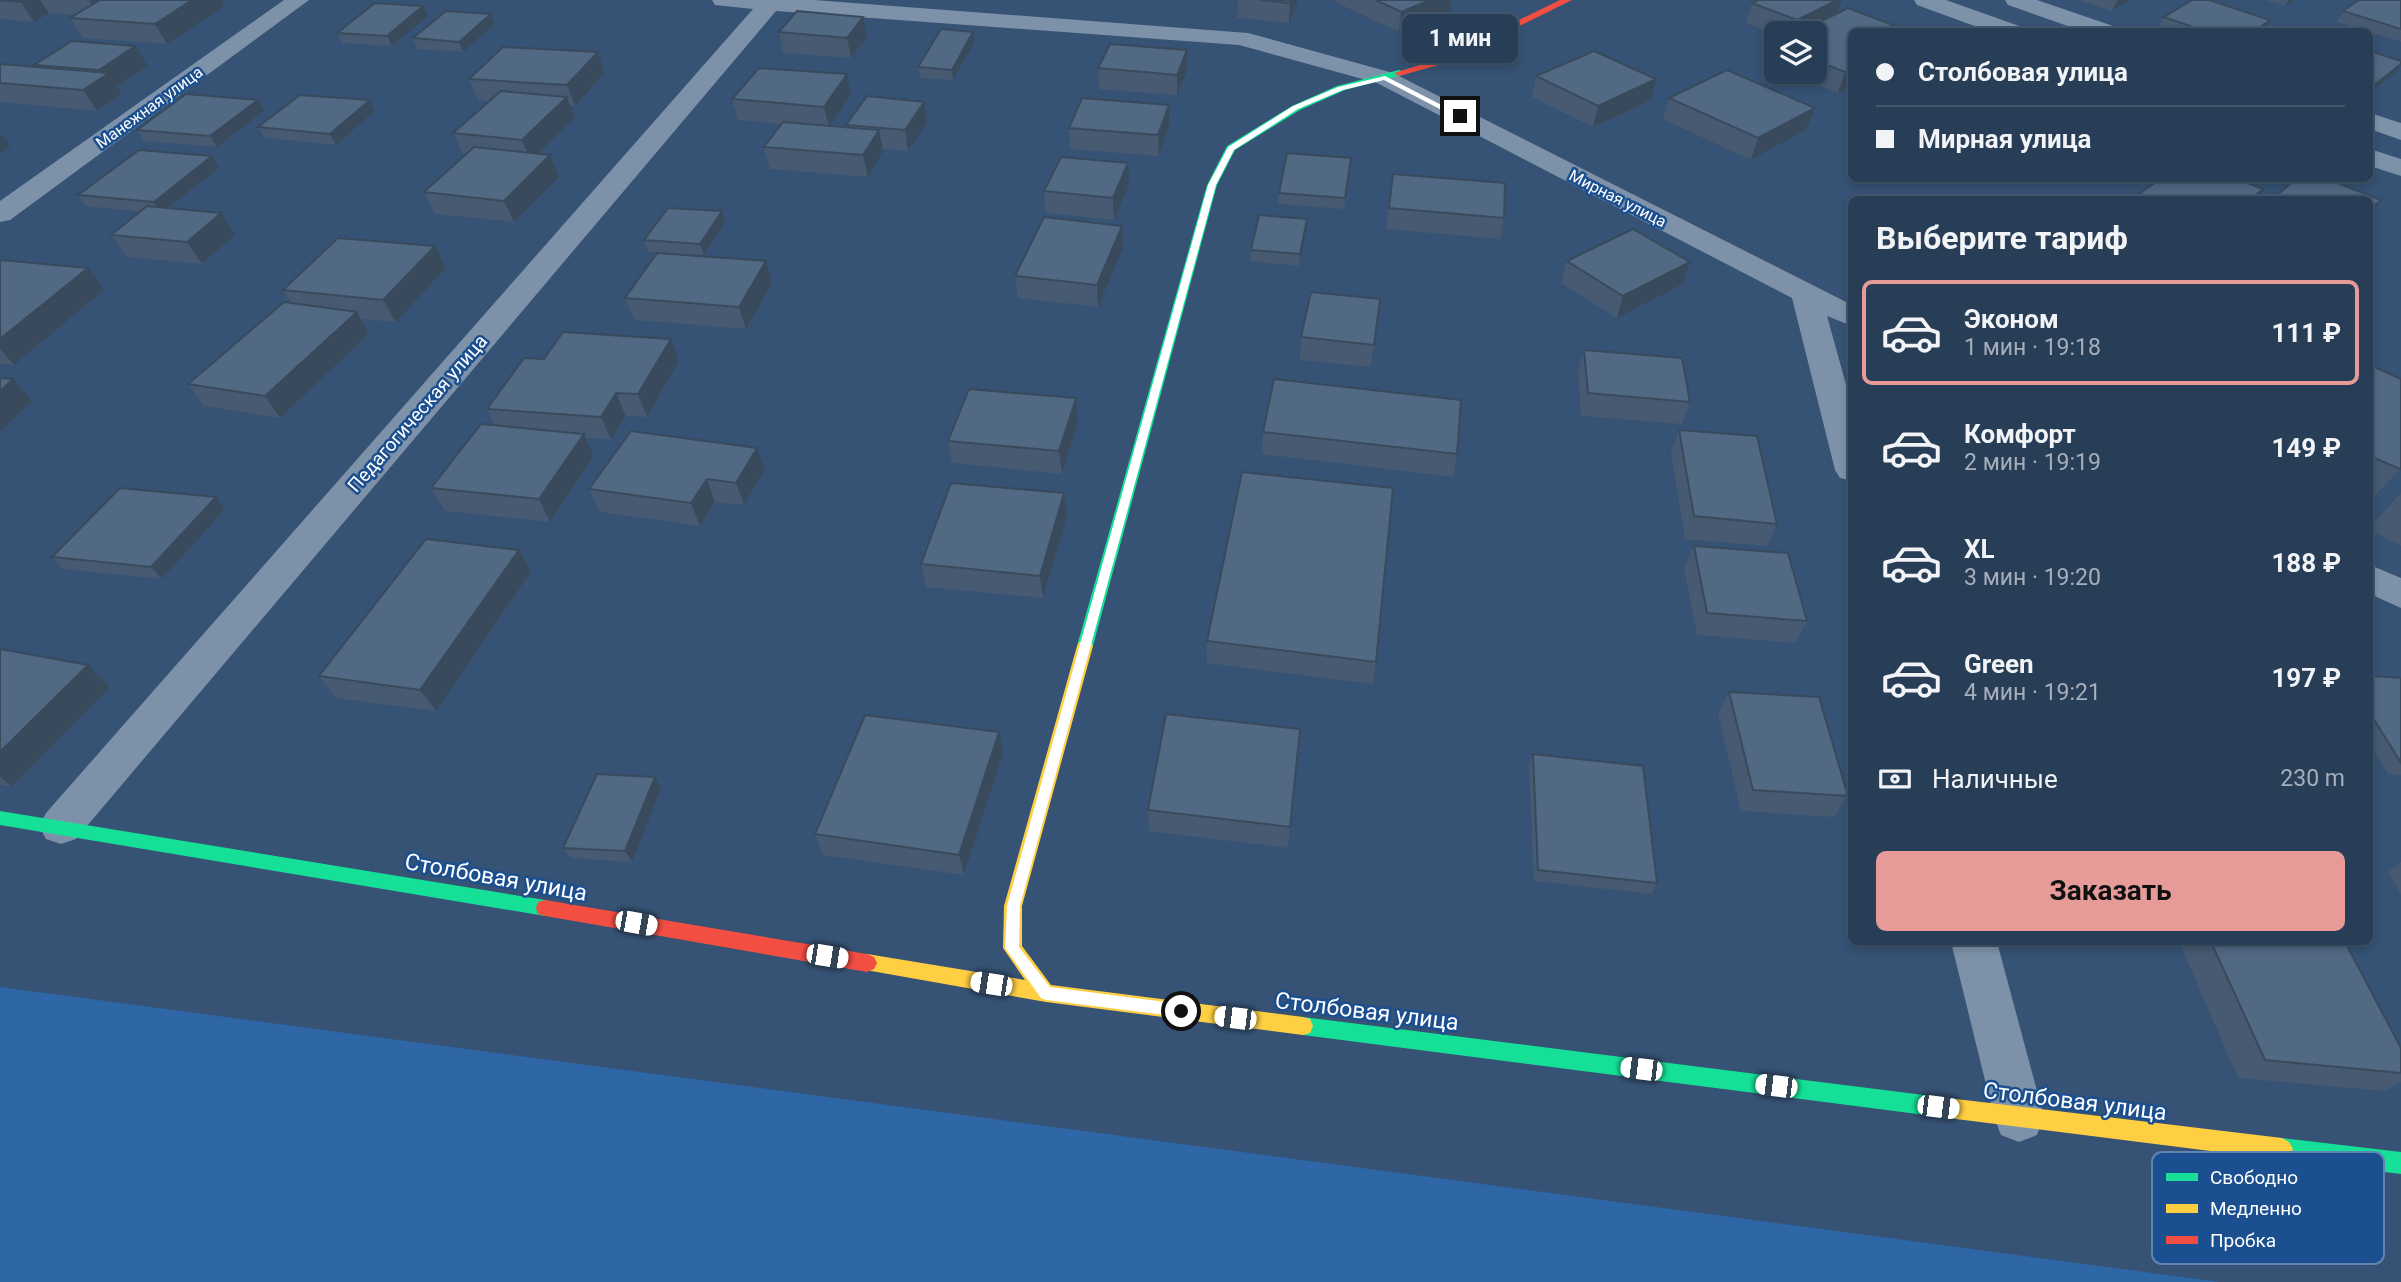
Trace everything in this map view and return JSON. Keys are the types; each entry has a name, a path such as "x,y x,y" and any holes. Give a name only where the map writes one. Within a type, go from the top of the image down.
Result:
{"street":[{"name":"Манежная улица","path":"0,214 298,0"},
{"name":"Мирная улица","path":"723,0 772,1 1240,38 1385,78 1848,315"},
{"path":"1046,993 1012,948 1013,906 1212,185 1231,148 1296,108 1341,88 1439,62 1567,0"},
{"path":"1924,0 2003,28"},
{"path":"2016,0 2096,28"},
{"name":"Педагогическая улица","path":"61,825 772,1"},
{"path":"2373,122 2401,132"},
{"path":"2373,158 2401,168"},
{"path":"1806,295 1848,455"},
{"path":"2373,580 2401,594"},
{"name":"Столбовая улица","path":"0,818 61,825 1046,993 2310,1152"},
{"path":"1975,945 2019,1117"}],"shaded area":[{"path":"0,987 2220,1282 0,1282"}],"building":[{"path":"100,0 192,0 155,24 70,18"},
{"path":"1259,0 1292,0 1290,3"},
{"path":"1376,0 1430,0 1401,12"},
{"path":"1758,0 1837,0 1797,20 1752,3"},
{"path":"2192,0 2209,0 2270,20 2259,28 2196,28 2164,17"},
{"path":"2359,0 2401,0 2401,29 2343,11"},
{"path":"375,3 423,6 387,36 337,33"},
{"path":"1848,8 1900,28 1848,28 1848,71 1827,65 1827,21 1821,21"},
{"path":"446,11 491,14 459,42 413,38"},
{"path":"797,11 863,17 847,38 779,32"},
{"path":"941,29 973,32 952,70 918,67"},
{"path":"72,41 135,46 99,70 34,65"},
{"path":"1110,44 1187,50 1177,75 1098,68"},
{"path":"503,47 598,52 567,85 469,79"},
{"path":"1594,51 1656,79 1598,106 1536,76"},
{"path":"2373,52 2401,61 2401,64 2373,86"},
{"path":"0,64 109,73 83,90 0,83"},
{"path":"759,68 847,74 824,107 732,99"},
{"path":"1727,70 1815,108 1758,138 1669,98"},
{"path":"501,91 567,97 522,140 453,133"},
{"path":"186,94 258,100 210,136 137,130"},
{"path":"300,95 370,100 330,134 258,127"},
{"path":"867,96 924,102 905,130 846,125"},
{"path":"1082,98 1169,105 1158,135 1069,128"},
{"path":"783,122 879,130 863,155 764,147"},
{"path":"474,147 550,155 504,201 424,192"},
{"path":"139,150 212,156 154,202 78,195"},
{"path":"1287,153 1351,158 1345,198 1279,193"},
{"path":"1061,157 1128,163 1113,198 1044,191"},
{"path":"1393,174 1505,183 1504,218 1389,208"},
{"path":"2156,182 2246,182 2263,189 2255,196 2138,195"},
{"path":"2292,182 2335,182 2371,196 2276,196"},
{"path":"2373,197 2381,200 2373,207"},
{"path":"147,206 221,213 187,242 111,235"},
{"path":"668,208 722,211 700,244 644,240"},
{"path":"1259,215 1307,219 1300,254 1251,250"},
{"path":"1044,217 1122,226 1097,285 1015,276"},
{"path":"1633,229 1690,262 1623,296 1567,261"},
{"path":"338,238 435,246 383,300 283,290"},
{"path":"657,253 766,261 739,307 625,298"},
{"path":"0,260 88,268 0,339"},
{"path":"1311,292 1380,299 1374,345 1301,337"},
{"path":"284,302 357,312 265,396 188,384"},
{"path":"563,332 671,339 638,394 616,393 601,417 487,409 524,358 544,359"},
{"path":"1584,350 1682,358 1690,402 1588,393"},
{"path":"2373,366 2401,379 2400,469 2373,457"},
{"path":"0,378 13,379 0,391"},
{"path":"1274,379 1461,400 1457,454 1263,432"},
{"path":"969,389 1076,398 1059,451 948,441"},
{"path":"481,424 584,434 539,499 431,488"},
{"path":"1679,430 1757,436 1777,524 1694,516"},
{"path":"631,431 757,448 736,483 707,479 691,503 589,489"},
{"path":"1242,472 1393,488 1376,662 1207,641"},
{"path":"951,483 1064,493 1040,576 921,564"},
{"path":"120,488 216,497 151,567 52,557"},
{"path":"426,539 519,550 420,690 319,676"},
{"path":"1694,546 1788,553 1807,621 1707,613"},
{"path":"0,649 88,665 0,752"},
{"path":"2373,676 2401,678 2401,763 2373,718"},
{"path":"1729,692 1819,697 1848,796 1753,790"},
{"path":"1166,714 1300,729 1290,827 1148,810"},
{"path":"865,715 999,732 959,855 815,834"},
{"path":"1533,754 1643,766 1657,883 1538,870"},
{"path":"597,774 655,777 625,851 563,848"},
{"path":"2212,945 2347,945 2401,1048 2401,1073 2265,1060"}],"traffic: fast":[{"path":"1085,646 1212,185 1231,148 1296,108 1341,88 1399,73"},
{"path":"0,818 545,908"},
{"path":"1303,1026 1956,1109"},
{"path":"2282,1149 2308,1152"},
{"path":"2384,1161 2401,1163"}],"traffic: slow":[{"path":"1046,993 1012,948 1013,906 1085,646"},
{"path":"867,963 1046,993 1303,1026"},
{"path":"1956,1109 2282,1149"}],"traffic: jam":[{"path":"1399,73 1439,62 1567,0"},
{"path":"545,908 867,963"}],"route":[{"path":"1181,1011 1046,993 1012,948 1013,906 1212,185 1231,148 1296,108 1341,88 1385,78 1460,116"}]}
